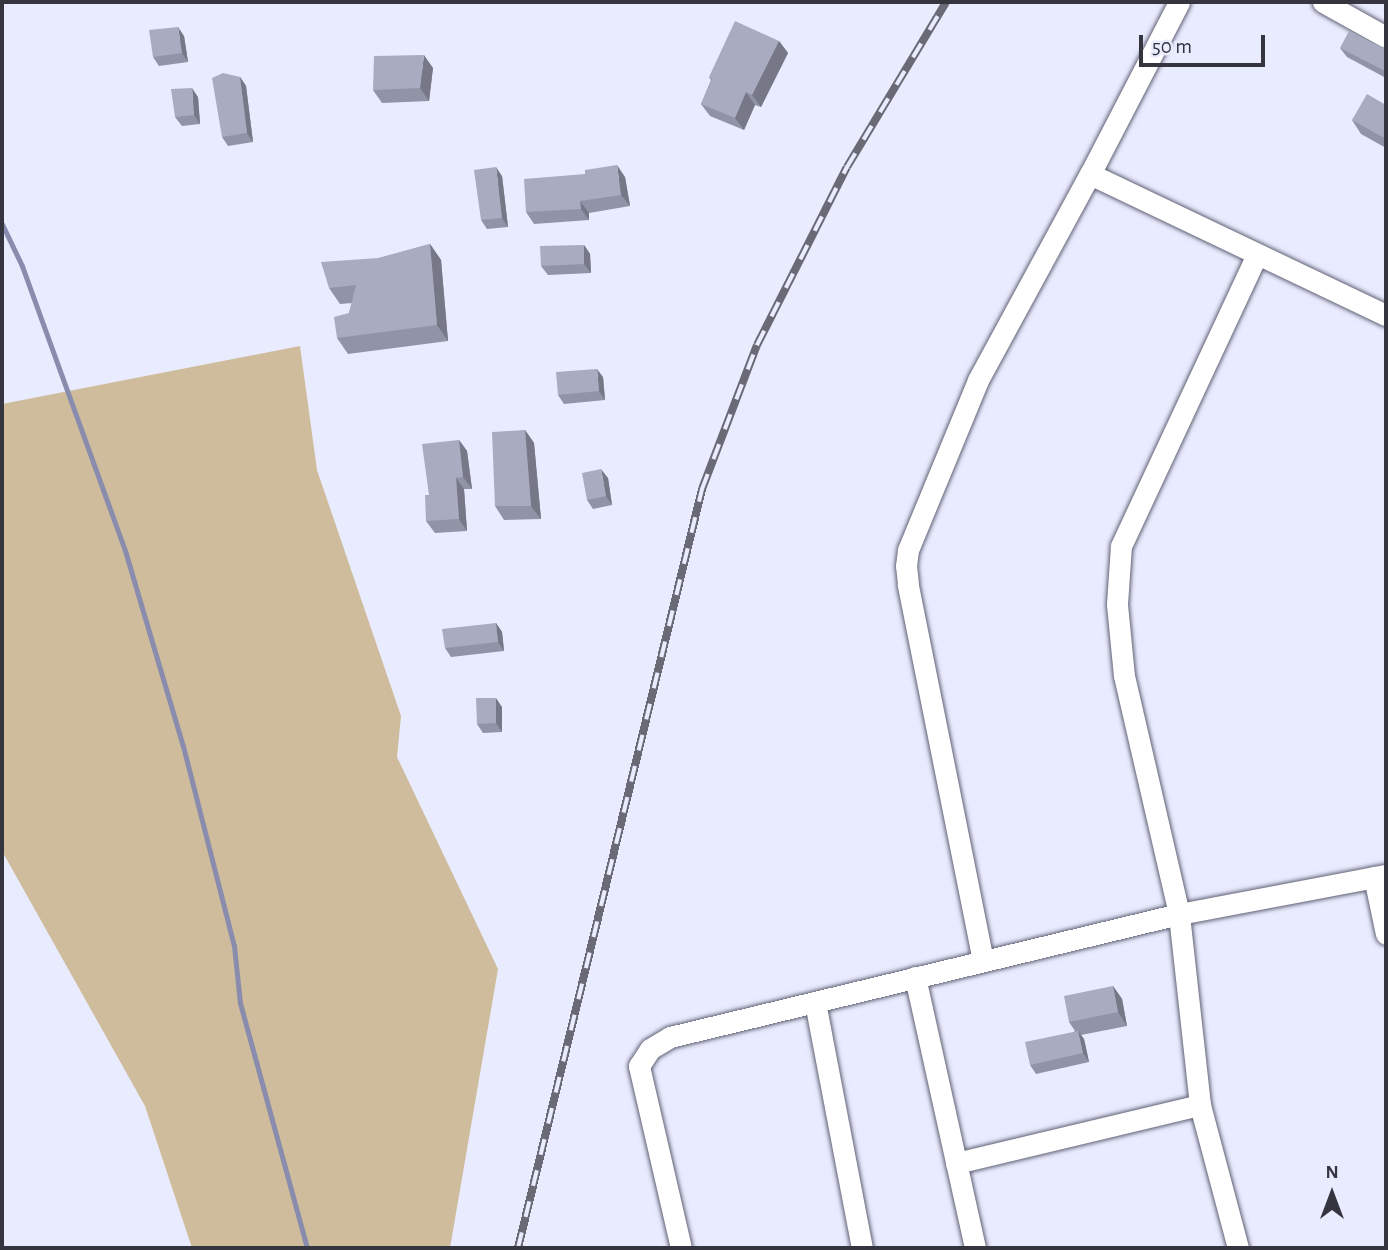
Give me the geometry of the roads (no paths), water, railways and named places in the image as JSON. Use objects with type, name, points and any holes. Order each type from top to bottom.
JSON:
[{"type":"street","points":[[983,961],[906,566],[908,550],[978,380],[1180,2]]},
{"type":"street","points":[[1323,2],[1386,37]]},
{"type":"street","points":[[1090,174],[1386,316]]},
{"type":"street","points":[[1238,1248],[1200,1105],[1179,914],[1124,676],[1117,604],[1121,546],[1257,254]]},
{"type":"street","points":[[681,1248],[639,1066],[650,1049],[670,1037],[1179,914],[1380,876],[1386,934]]},
{"type":"street","points":[[915,978],[975,1248]]},
{"type":"street","points":[[815,1002],[862,1248]]},
{"type":"street","points":[[956,1163],[1200,1105]]},
{"type":"waterway","points":[[2,224],[22,266],[126,554],[183,746],[234,946],[240,1003],[307,1248]]},
{"type":"railway","points":[[518,1248],[702,489],[757,345],[847,167],[946,2]]}]
